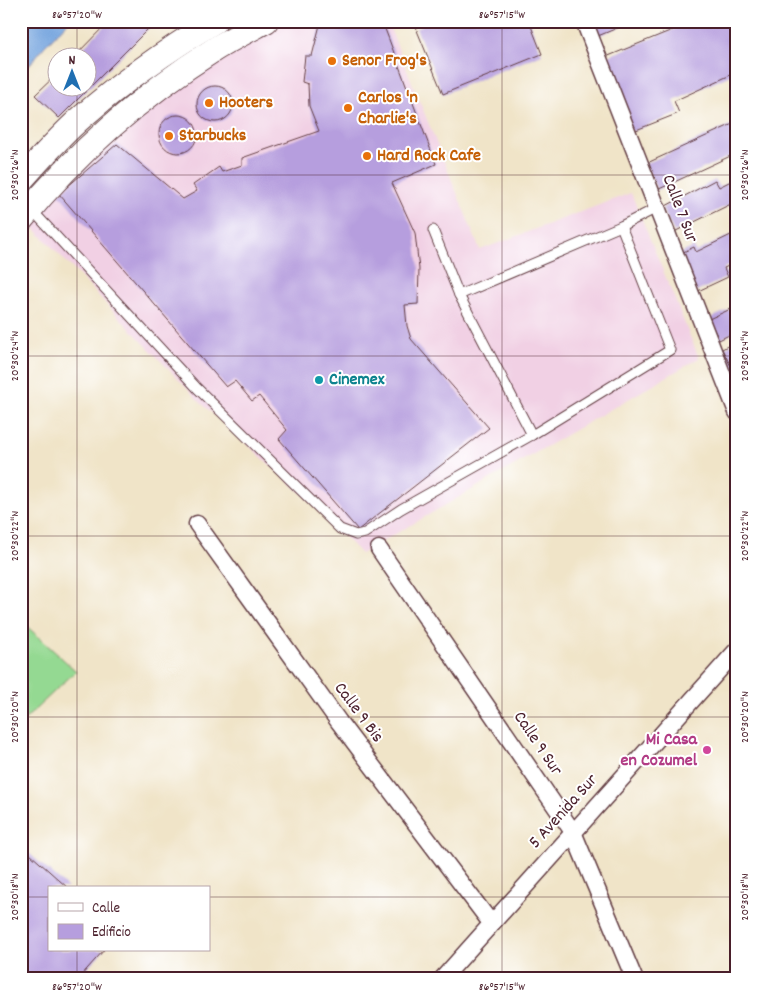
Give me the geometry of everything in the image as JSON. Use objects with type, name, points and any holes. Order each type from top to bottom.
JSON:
[{"type":"main road","points":[[21,180],[82,117],[184,40],[215,21]]},
{"type":"main road","points":[[26,214],[78,156],[144,100],[216,48],[266,21]]},
{"type":"street","name":"Calle 7 Sur","points":[[584,21],[737,412]]},
{"type":"street","name":"Calle 9 Bis","points":[[197,524],[339,722],[492,923]]},
{"type":"street","name":"Calle 9 Sur","points":[[379,549],[573,832],[634,978]]},
{"type":"street","name":"5 Avenida Sur","points":[[443,978],[737,650]]},
{"type":"lane","points":[[459,295],[621,226],[657,208]]},
{"type":"lane","points":[[26,214],[197,388],[334,522],[347,533],[356,535],[364,533],[401,509],[532,435],[670,350],[621,226]]},
{"type":"lane","points":[[433,230],[459,295],[532,435]]},
{"type":"shaded area","points":[[288,21],[387,21],[480,250],[631,193],[699,358],[361,554],[305,496],[201,403],[32,226],[52,197],[119,135],[174,92],[243,47]]},
{"type":"green space","points":[[21,621],[76,671],[21,723]]},
{"type":"water","points":[[21,21],[69,21],[21,75]]},
{"type":"building","points":[[109,21],[150,21],[153,24],[98,79],[98,48],[83,48]]},
{"type":"building","points":[[321,21],[382,21],[436,164],[392,183],[415,233],[419,269],[418,304],[405,305],[407,326],[411,339],[489,428],[358,530],[279,439],[287,430],[259,396],[252,401],[235,381],[226,387],[59,194],[117,144],[183,199],[197,191],[193,185],[219,167],[222,172],[242,165],[242,158],[319,131],[309,106],[308,84],[302,82],[305,56],[312,56]]},
{"type":"building","points":[[431,21],[529,21],[542,54],[443,94],[416,28]]},
{"type":"building","points":[[592,21],[634,21],[598,36]]},
{"type":"building","points":[[686,21],[735,21],[737,24],[737,72],[674,101],[679,113],[631,132],[601,59],[687,24]]},
{"type":"building","points":[[48,83],[48,98],[79,98],[59,118],[35,95]]},
{"type":"building","points":[[215,86],[222,87],[228,91],[232,97],[232,111],[228,117],[222,121],[215,122],[208,121],[202,117],[198,111],[197,104],[198,97],[202,91],[208,87]]},
{"type":"building","points":[[178,115],[185,116],[191,121],[196,127],[196,141],[191,147],[185,152],[178,153],[171,152],[165,147],[160,141],[159,134],[160,127],[165,121],[171,116]]},
{"type":"building","points":[[737,122],[737,153],[657,190],[645,164]]},
{"type":"building","points":[[737,178],[737,201],[674,232],[662,208],[715,180],[719,187]]},
{"type":"building","points":[[737,232],[737,262],[724,268],[728,277],[696,292],[679,254],[694,247],[696,252]]},
{"type":"building","points":[[737,306],[737,331],[719,340],[709,319]]},
{"type":"building","points":[[737,341],[737,373],[735,374],[722,349]]},
{"type":"building","points":[[21,846],[66,886],[48,886],[48,952],[102,952],[79,978],[21,978]]},
{"type":"place","name":"Senor Frog's","points":[[332,61]]},
{"type":"place","name":"Hooters","points":[[209,103]]},
{"type":"place","name":"Carlos 'n Charlie's","points":[[348,108]]},
{"type":"place","name":"Starbucks","points":[[169,136]]},
{"type":"place","name":"Hard Rock Cafe","points":[[367,156]]},
{"type":"place","name":"Cinemex","points":[[319,380]]},
{"type":"place","name":"Mi Casa en Cozumel","points":[[707,750]]}]
